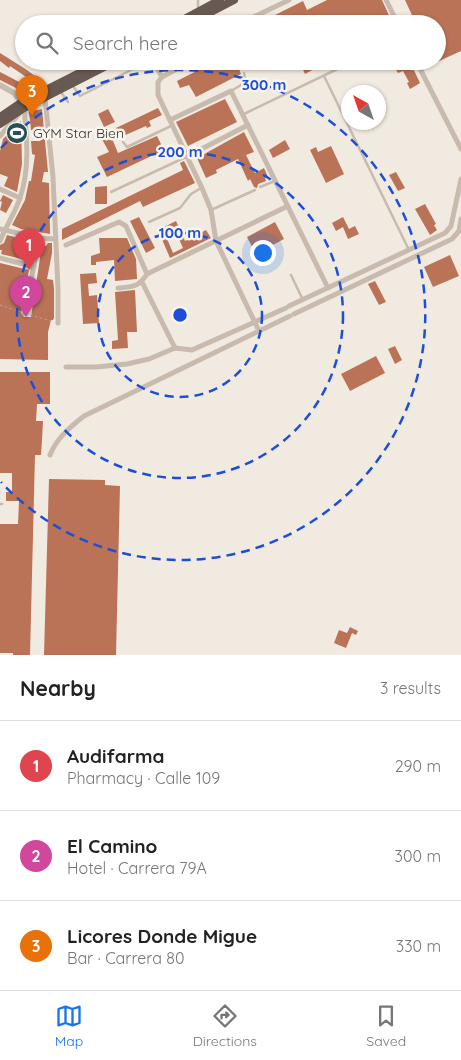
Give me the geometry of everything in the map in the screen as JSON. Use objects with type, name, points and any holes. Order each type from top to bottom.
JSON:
[{"type":"highway","points":[[199,14],[220,2],[234,0]]},
{"type":"highway","points":[[70,81],[88,70]]},
{"type":"highway","points":[[0,117],[95,70]]},
{"type":"highway","points":[[0,124],[23,105],[45,98],[58,87]]},
{"type":"street","points":[[258,15],[289,0]]},
{"type":"street","points":[[386,0],[394,15]]},
{"type":"street","points":[[158,70],[162,77]]},
{"type":"street","points":[[175,70],[162,77],[158,82],[158,95],[188,156],[211,210],[216,241],[259,331]]},
{"type":"street","points":[[421,70],[461,149]]},
{"type":"street","points":[[0,85],[14,93],[23,105],[28,149],[27,166],[20,198],[2,230],[0,241]]},
{"type":"street","points":[[171,122],[231,91],[328,288]]},
{"type":"street","points":[[45,98],[53,177],[58,323]]},
{"type":"street","points":[[0,136],[23,105]]},
{"type":"street","points":[[188,156],[248,125]]},
{"type":"street","points":[[0,131],[0,136]]},
{"type":"street","points":[[66,367],[127,364],[149,359],[175,348],[192,350],[409,250],[449,230],[461,179]]},
{"type":"street","points":[[0,189],[20,198]]},
{"type":"street","points":[[118,288],[133,287],[142,282],[147,274],[288,206]]},
{"type":"street","points":[[50,455],[53,447],[70,427],[84,416],[452,239],[459,231],[461,219]]},
{"type":"street","points":[[66,245],[119,222],[123,223],[147,274]]},
{"type":"street","points":[[2,230],[39,238],[55,239]]},
{"type":"street","points":[[25,313],[39,238]]},
{"type":"street","points":[[0,258],[34,267]]},
{"type":"street","points":[[142,282],[175,348]]},
{"type":"lane","points":[[198,0],[199,14]]},
{"type":"lane","points":[[70,81],[80,96],[131,70]]},
{"type":"lane","points":[[242,115],[336,70]]},
{"type":"lane","points":[[231,91],[246,82],[244,73]]},
{"type":"lane","points":[[324,76],[409,250]]},
{"type":"lane","points":[[58,87],[68,102]]},
{"type":"lane","points":[[123,142],[125,147],[128,147],[171,122]]},
{"type":"lane","points":[[110,192],[188,156]]},
{"type":"lane","points":[[260,187],[275,180]]},
{"type":"lane","points":[[149,222],[180,208],[191,194],[202,188]]},
{"type":"lane","points":[[211,210],[255,190]]},
{"type":"lane","points":[[291,275],[302,300]]},
{"type":"path","points":[[0,305],[58,323]]},
{"type":"building","points":[[327,0],[382,0],[389,15],[275,15],[303,1],[307,10]]},
{"type":"building","points":[[405,0],[461,0],[461,51],[446,58],[446,15],[412,15]]},
{"type":"building","points":[[0,53],[15,62],[15,69],[10,66],[9,68],[0,61]]},
{"type":"building","points":[[16,70],[27,70],[40,80],[35,83]]},
{"type":"building","points":[[198,70],[239,70],[241,74],[196,97],[189,85],[180,88],[177,81]]},
{"type":"building","points":[[303,70],[312,70],[305,74]]},
{"type":"building","points":[[396,70],[414,70],[420,83],[410,89],[407,83],[409,82],[403,71],[398,73]]},
{"type":"building","points":[[0,72],[27,86],[24,92],[0,80]]},
{"type":"building","points":[[225,99],[237,122],[188,146],[176,122]]},
{"type":"building","points":[[158,108],[162,115],[149,121],[151,126],[147,128],[146,126],[121,137],[116,128]]},
{"type":"building","points":[[42,109],[48,172],[44,172],[42,182],[49,183],[50,234],[21,229],[12,225],[25,200],[29,181],[31,181],[35,155],[32,154],[31,141],[40,141],[40,130],[31,130],[29,112]]},
{"type":"building","points":[[108,109],[115,122],[104,127],[98,114]]},
{"type":"building","points":[[21,121],[22,164],[17,192],[4,186],[8,177],[0,174],[0,151],[3,139]]},
{"type":"building","points":[[101,129],[107,135],[110,134],[118,153],[157,136],[164,150],[107,177],[97,157],[109,152],[98,132]]},
{"type":"building","points":[[244,132],[254,152],[246,155],[255,173],[264,168],[268,177],[265,178],[266,181],[258,184],[257,188],[254,187],[250,179],[248,181],[238,159],[216,170],[217,173],[206,178],[197,158]]},
{"type":"building","points":[[285,140],[290,149],[273,158],[269,150]]},
{"type":"building","points":[[331,146],[344,174],[326,183],[310,150],[316,147],[318,152]]},
{"type":"building","points":[[184,161],[195,183],[143,207],[140,201],[62,240],[62,229],[183,170],[180,163]]},
{"type":"building","points":[[396,172],[405,188],[398,191],[389,175]]},
{"type":"building","points":[[107,186],[107,204],[95,204],[95,187]]},
{"type":"building","points":[[3,195],[13,200],[6,213],[0,210],[2,202],[0,201]]},
{"type":"building","points":[[425,204],[436,224],[434,225],[437,230],[430,235],[415,209]]},
{"type":"building","points":[[139,217],[155,248],[146,253],[130,221]]},
{"type":"building","points":[[343,217],[349,229],[355,226],[359,234],[348,239],[343,227],[336,231],[332,223]]},
{"type":"building","points":[[176,221],[185,241],[206,230],[211,238],[170,258],[158,230]],"holes":[[[175,230],[183,248],[173,253],[165,234]]]},
{"type":"building","points":[[275,222],[284,239],[256,254],[247,237]]},
{"type":"building","points":[[7,235],[15,237],[14,248],[23,251],[26,240],[34,242],[30,261],[1,254],[0,245],[4,243]]},
{"type":"building","points":[[99,238],[127,238],[136,259],[137,279],[115,281],[114,260],[96,262],[96,265],[91,265],[91,256],[100,253]]},
{"type":"building","points":[[48,243],[52,243],[47,279],[53,280],[54,318],[51,320],[48,332],[48,360],[0,359],[0,263],[29,270],[21,313],[24,317],[31,317],[42,245],[46,246]]},
{"type":"building","points":[[450,255],[459,276],[433,287],[424,267]]},
{"type":"building","points":[[96,273],[97,283],[88,284],[89,296],[97,295],[99,323],[83,324],[80,274]]},
{"type":"building","points":[[375,281],[386,302],[379,305],[368,284]]},
{"type":"building","points":[[135,290],[137,332],[127,332],[128,348],[112,349],[112,341],[118,340],[115,292]]},
{"type":"building","points":[[395,346],[402,360],[395,364],[388,349]]},
{"type":"building","points":[[376,356],[385,373],[350,391],[341,374]]},
{"type":"building","points":[[0,372],[50,372],[50,404],[37,404],[36,421],[43,421],[41,455],[35,455],[30,655],[0,653],[0,524],[18,524],[19,501],[6,501],[6,492],[12,492],[12,473],[0,473]]},
{"type":"building","points":[[49,479],[105,480],[105,485],[120,486],[116,655],[44,655]]},
{"type":"building","points":[[350,627],[358,631],[356,635],[352,633],[346,648],[334,643],[339,630],[347,633]]},
{"type":"place","name":"Licores Donde Migue","points":[[32,116]]},
{"type":"place","name":"GYM Star Bien","points":[[17,133]]},
{"type":"place","name":"Audifarma","points":[[29,270]]},
{"type":"place","name":"El Camino","points":[[26,317]]}]
